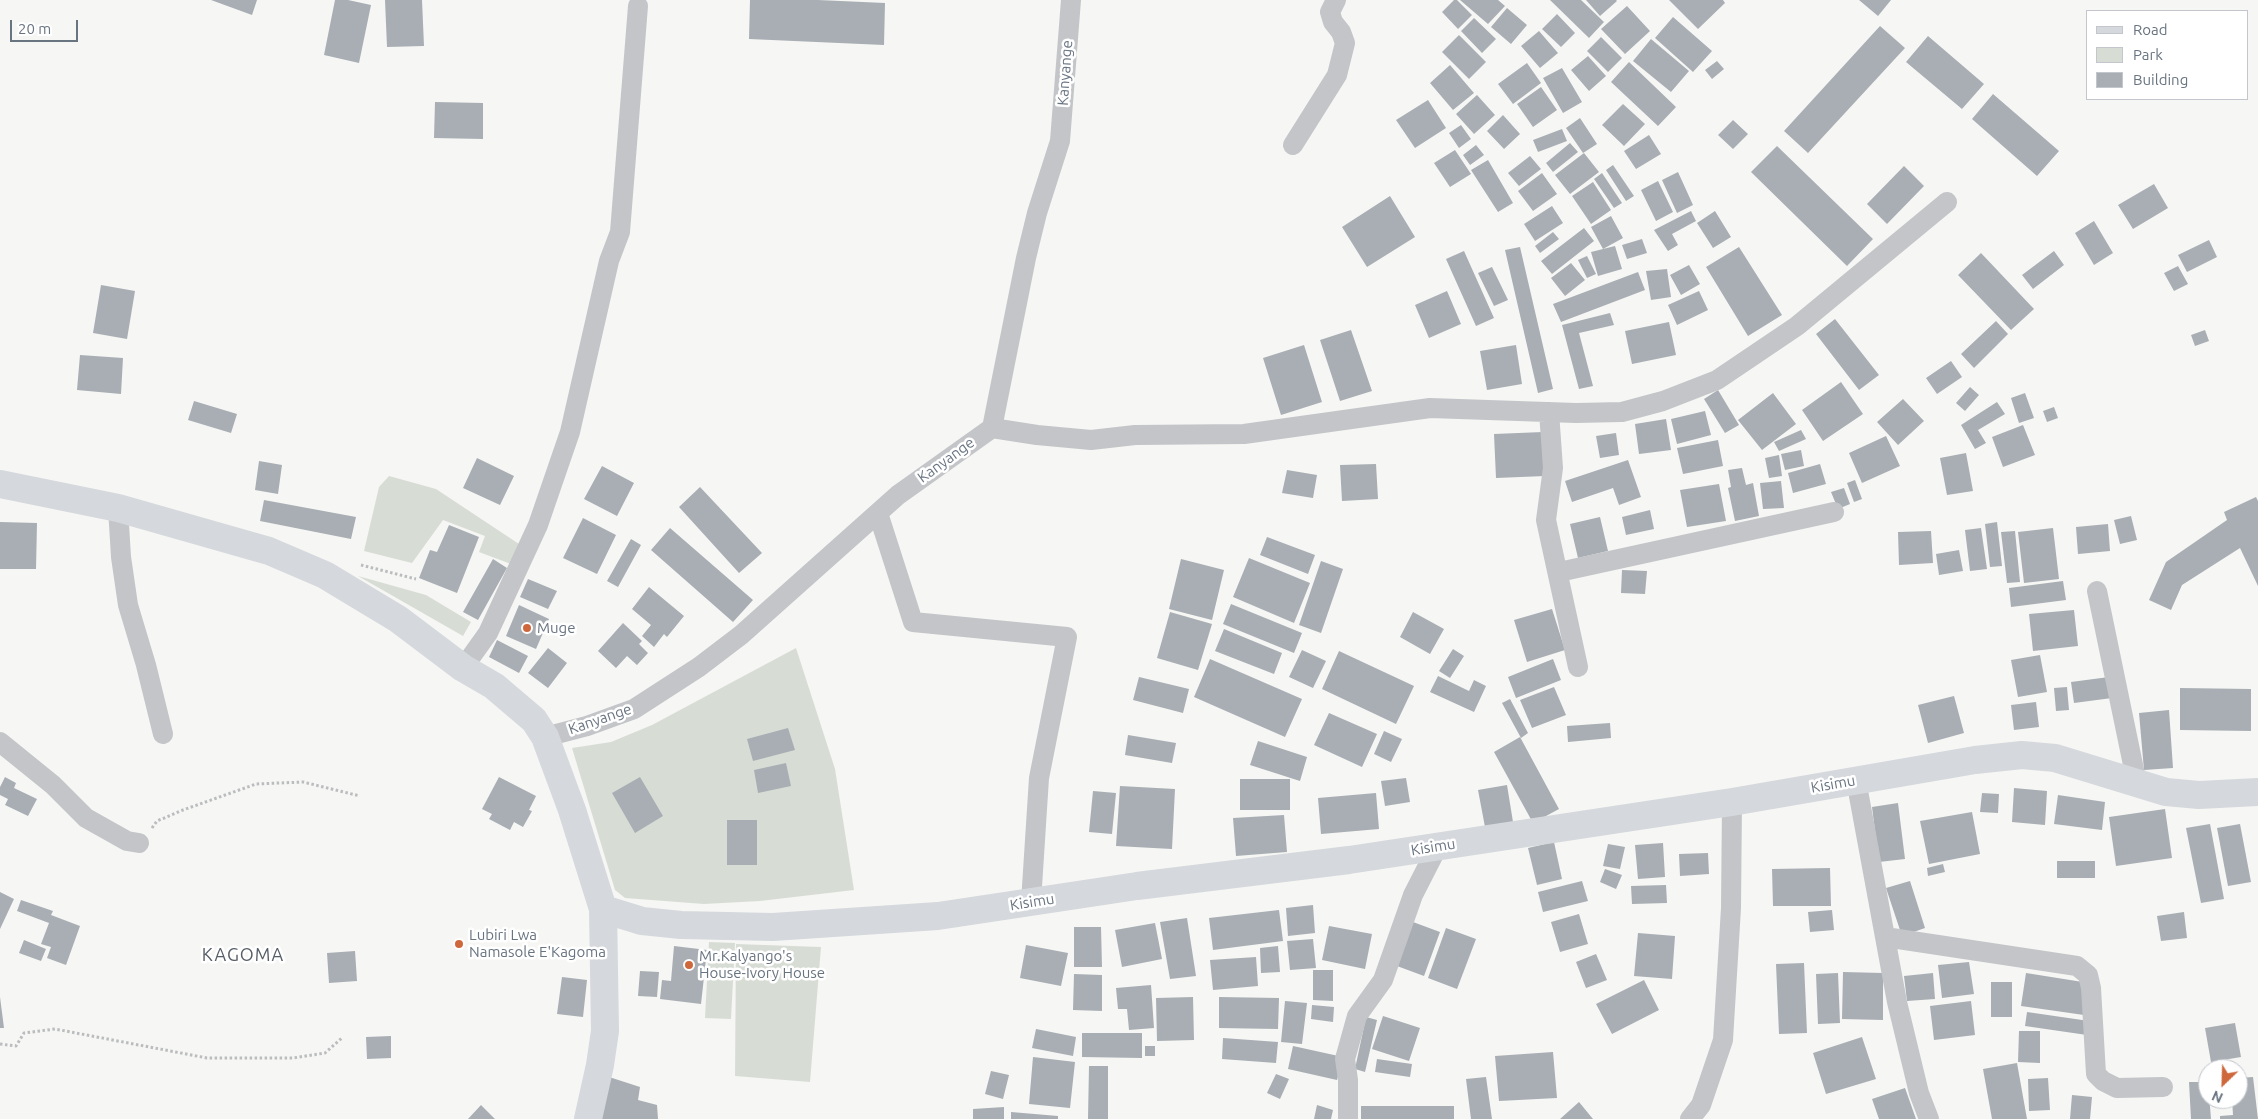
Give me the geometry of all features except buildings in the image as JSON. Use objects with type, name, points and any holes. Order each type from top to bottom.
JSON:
[{"type":"street","name":"Kanyange","points":[[545,737],[587,726],[634,709],[699,667],[741,635],[878,513],[951,456],[992,428],[1026,258],[1037,213],[1060,141],[1071,0]]},
{"type":"street","points":[[1293,145],[1337,75],[1345,43],[1330,12],[1336,0]]},
{"type":"street","points":[[463,668],[488,633],[538,525],[570,432],[609,261],[620,232],[638,6]]},
{"type":"street","points":[[992,428],[1037,435],[1091,440],[1136,435],[1244,434],[1430,408],[1549,412],[1622,412],[1663,401],[1717,380],[1797,326],[1947,202]]},
{"type":"street","points":[[1549,412],[1553,468],[1546,520],[1559,572],[1578,667]]},
{"type":"street","points":[[0,484],[118,508],[269,551],[325,575],[398,619],[463,668],[494,686],[534,720],[545,737],[572,810],[603,909],[605,1031],[600,1065],[588,1119]]},
{"type":"street","points":[[118,508],[121,558],[128,605],[146,665],[163,734]]},
{"type":"street","points":[[1559,572],[1834,512]]},
{"type":"street","points":[[878,513],[913,622],[1067,637],[1039,778],[1031,902]]},
{"type":"street","points":[[2097,591],[2137,784]]},
{"type":"street","points":[[0,742],[54,785],[86,818],[127,841],[140,843]]},
{"type":"street","name":"Kisimu","points":[[603,909],[642,921],[681,925],[773,928],[938,916],[1137,886],[1349,860],[1732,802],[1975,760],[2022,755],[2055,758],[2166,792],[2199,795],[2258,792]]},
{"type":"street","points":[[1856,780],[1884,937],[1919,1093],[1929,1119]]},
{"type":"street","points":[[1690,1119],[1701,1105],[1723,1040],[1731,908],[1732,802]]},
{"type":"street","points":[[1348,1119],[1348,1080],[1345,1059],[1357,1016],[1383,980],[1413,895],[1438,846]]},
{"type":"street","points":[[1884,937],[2077,966],[2088,975],[2091,988],[2096,1074],[2103,1081],[2117,1088],[2163,1087]]},
{"type":"path","points":[[140,843],[156,822],[222,794],[256,784],[302,782],[360,796]]},
{"type":"path","points":[[0,1044],[16,1046],[24,1033],[55,1029],[207,1058],[293,1058],[325,1053],[343,1036]]},
{"type":"green space","points":[[389,476],[436,489],[522,546],[511,564],[479,552],[485,536],[443,520],[412,563],[364,551],[379,487]]},
{"type":"green space","points":[[358,576],[426,595],[471,622],[463,636]]},
{"type":"green space","points":[[796,648],[835,769],[854,890],[760,901],[704,904],[625,898],[615,890],[572,748],[611,742],[652,725]]},
{"type":"green space","points":[[709,942],[735,943],[731,1019],[705,1018]]},
{"type":"green space","points":[[736,944],[821,947],[810,1082],[735,1076]]},
{"type":"place","name":"Muge","points":[[527,628]]},
{"type":"place","name":"Lubiri Lwa Namasole E'Kagoma","points":[[459,944]]},
{"type":"place","name":"Mr.Kalyango's House-Ivory House","points":[[689,965]]},
{"type":"district","name":"KAGOMA","points":[[243,955]]}]
